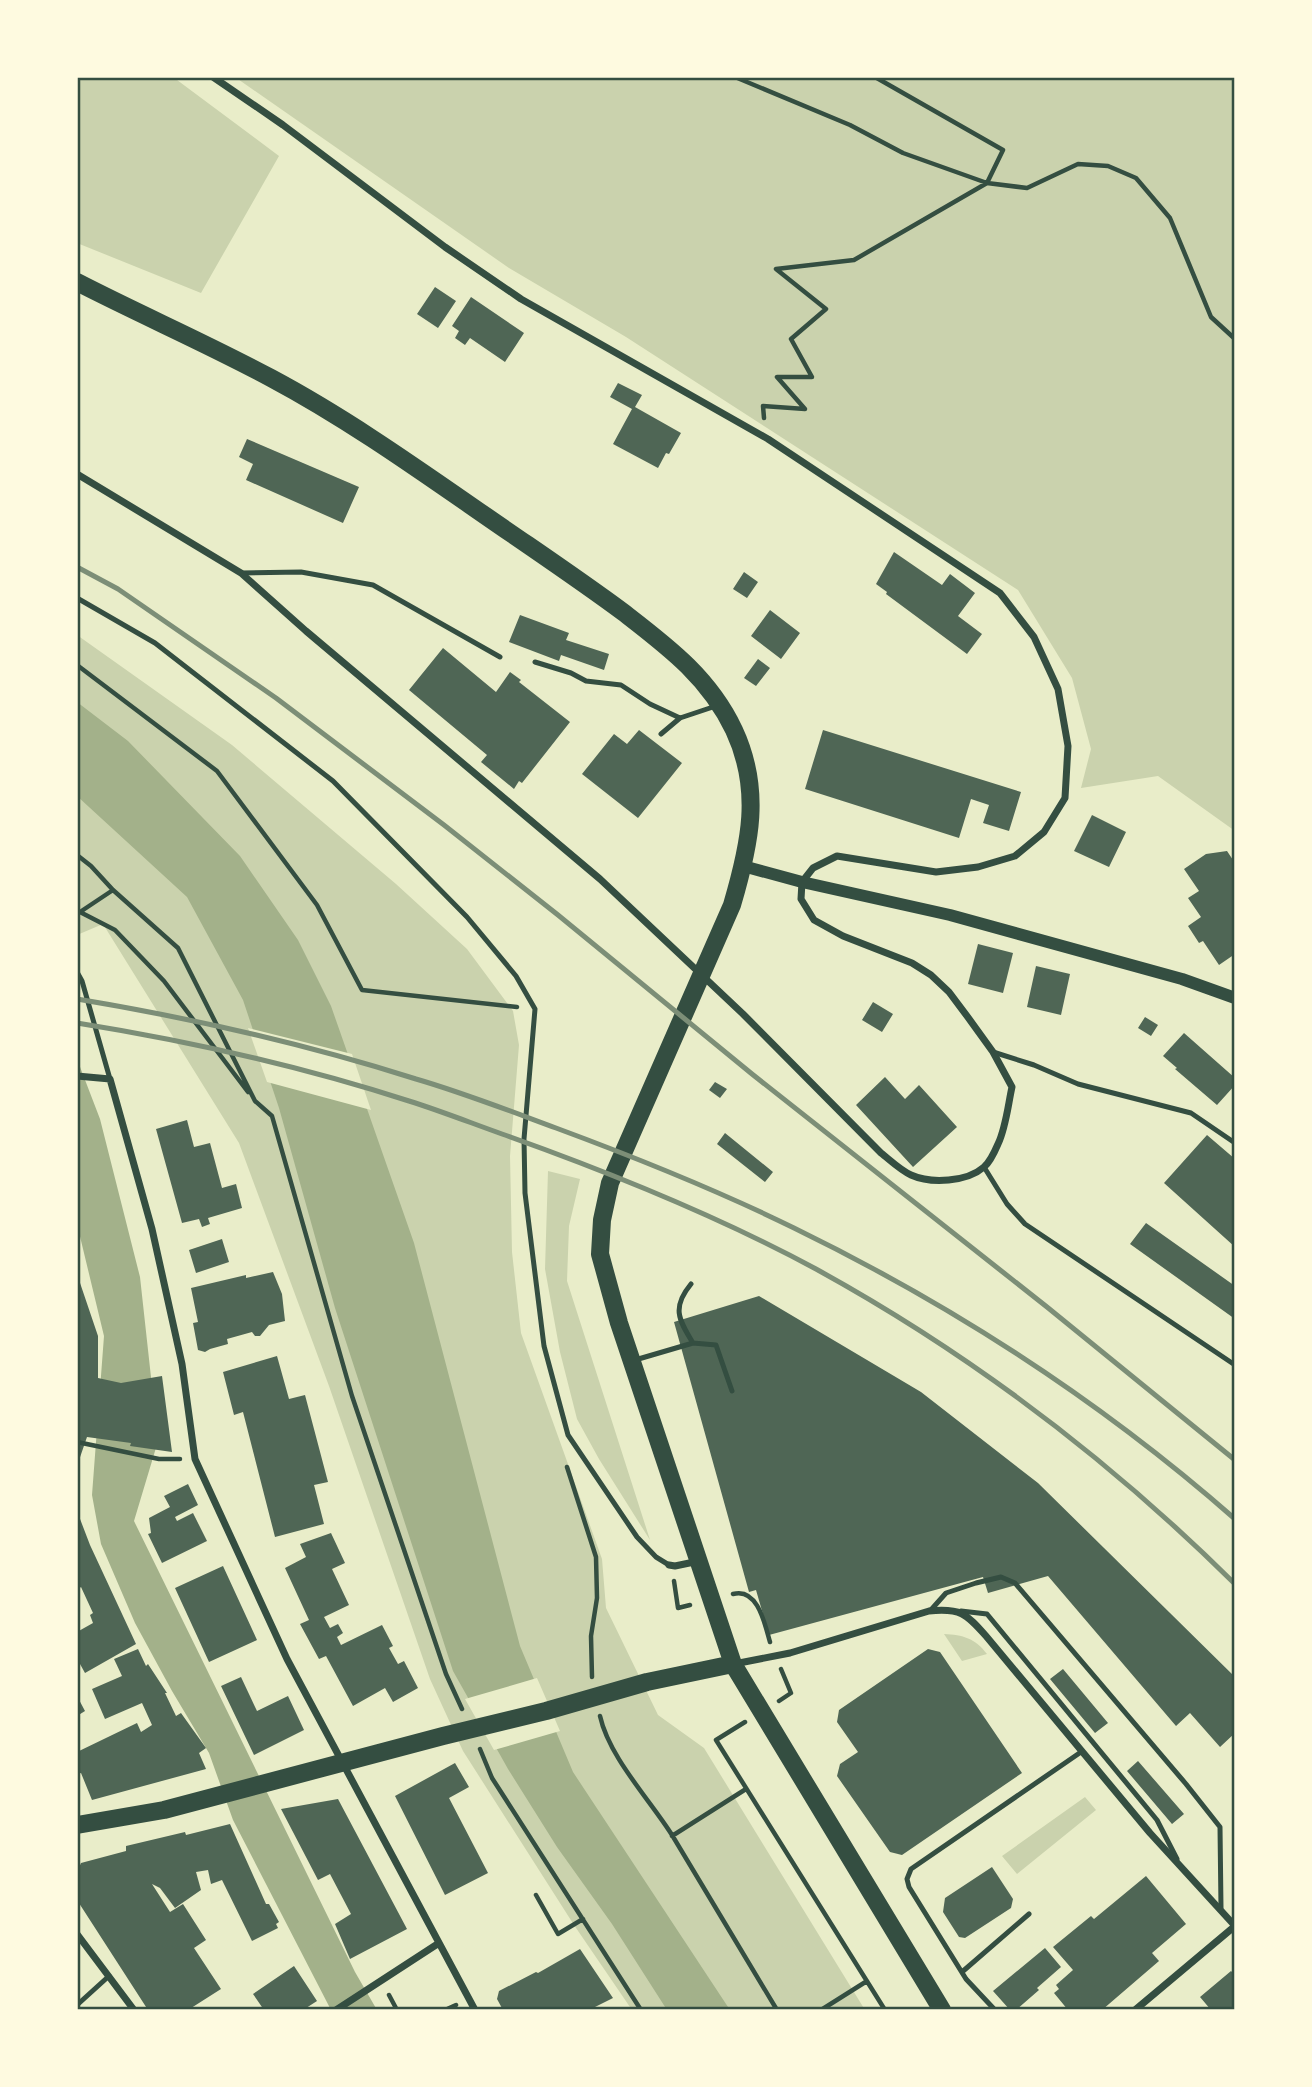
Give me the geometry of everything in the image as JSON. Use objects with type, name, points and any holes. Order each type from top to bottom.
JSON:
[{"type":"main road","points":[[77,282],[272,378],[354,427],[579,579],[675,652],[698,676],[733,729],[744,755],[750,783],[752,817],[743,866],[732,905],[610,1183],[602,1220],[600,1254],[632,1361],[733,1664],[942,2010]]},
{"type":"main road","points":[[77,1825],[164,1810],[443,1735],[545,1711],[649,1681],[733,1664]]},
{"type":"street","points":[[77,474],[241,573],[306,631],[600,878],[743,1014],[881,1153],[911,1175],[927,1180],[946,1181],[984,1167],[999,1144],[1013,1087],[993,1052],[949,992],[931,975],[912,963],[844,936],[814,920],[801,899],[802,882],[813,869],[837,856],[936,872],[978,867],[1015,856],[1044,831],[1065,798],[1068,746],[1058,690],[1034,637],[1000,593],[768,439],[521,299],[445,247],[283,125],[213,77]]},
{"type":"street","points":[[743,866],[950,915],[1182,979],[1235,998]]},
{"type":"street","points":[[77,1076],[110,1079],[152,1228],[182,1364],[195,1459],[287,1659],[475,2010]]},
{"type":"street","points":[[669,1565],[699,1561]]},
{"type":"street","points":[[733,1664],[776,1657],[929,1611],[950,1609],[969,1617],[1150,1833],[1235,1926],[1135,2010]]},
{"type":"street","points":[[77,1934],[134,2010]]},
{"type":"street","points":[[336,2010],[439,1943]]},
{"type":"lane","points":[[241,573],[301,572],[373,585],[500,657]]},
{"type":"lane","points":[[77,598],[155,643],[332,781],[467,917],[516,976],[535,1009],[524,1139],[525,1193],[544,1346],[568,1435],[637,1537],[656,1557],[669,1565]]},
{"type":"lane","points":[[535,662],[571,673],[586,681],[621,685],[650,704],[680,718]]},
{"type":"lane","points":[[661,734],[680,718],[719,705]]},
{"type":"lane","points":[[77,972],[82,981],[110,1079]]},
{"type":"lane","points":[[993,1052],[1034,1065],[1078,1084],[1191,1113],[1235,1143]]},
{"type":"lane","points":[[984,1167],[1007,1204],[1025,1224],[1235,1365]]},
{"type":"lane","points":[[691,1284],[682,1295],[678,1310],[692,1343]]},
{"type":"lane","points":[[632,1361],[692,1343],[716,1345],[732,1391]]},
{"type":"lane","points":[[929,1611],[946,1594],[976,1583],[1001,1577],[1015,1583],[1220,1827],[1221,1908]]},
{"type":"lane","points":[[957,1611],[987,1614],[1157,1820],[1178,1862]]},
{"type":"lane","points":[[995,2010],[962,1972],[907,1879],[911,1869],[1081,1752]]},
{"type":"lane","points":[[962,1972],[1029,1914]]},
{"type":"lane","points":[[77,2005],[109,1976]]},
{"type":"path","points":[[735,77],[850,125],[903,153],[987,183],[1027,188],[1078,164],[1108,166],[1136,178],[1170,218],[1211,317],[1235,339]]},
{"type":"path","points":[[768,439],[763,406],[805,410],[777,377],[811,377],[790,340],[826,309],[776,269],[854,260],[987,183],[1003,150],[875,77]]},
{"type":"path","points":[[77,665],[216,771],[317,905],[362,990],[535,1009]]},
{"type":"path","points":[[77,855],[178,948],[255,1101]]},
{"type":"path","points":[[79,913],[113,890]]},
{"type":"path","points":[[79,913],[115,929],[164,981],[255,1101],[272,1116],[352,1396],[446,1674],[467,1720]]},
{"type":"path","points":[[568,1435],[567,1465],[596,1557],[597,1598],[591,1636],[592,1683]]},
{"type":"path","points":[[77,1442],[159,1459]]},
{"type":"path","points":[[776,1657],[791,1693],[716,1740],[885,2010]]},
{"type":"path","points":[[597,1706],[603,1728],[619,1757],[672,1836],[777,2010]]},
{"type":"path","points":[[477,1743],[492,1778],[642,2010]]},
{"type":"path","points":[[672,1836],[747,1788]]},
{"type":"path","points":[[536,1895],[558,1934],[583,1919]]},
{"type":"path","points":[[821,2010],[867,1981]]},
{"type":"shaded area","points":[[77,77],[173,77],[279,156],[201,293],[77,243]]},
{"type":"shaded area","points":[[235,77],[1235,77],[1235,831],[1158,776],[1081,788],[1091,749],[1072,678],[1018,590],[626,337],[509,268]]},
{"type":"shaded area","points":[[77,635],[232,745],[396,884],[467,949],[513,1011],[519,1045],[510,1156],[512,1252],[521,1333],[602,1559],[606,1608],[658,1715],[704,1748],[865,2010],[632,2010],[574,1925],[463,1751],[430,1679],[329,1386],[239,1143],[103,924],[77,935]]},
{"type":"shaded area","points":[[77,702],[128,741],[240,856],[298,940],[331,1006],[414,1243],[520,1646],[573,1772],[730,2010],[667,2010],[612,1924],[557,1847],[508,1769],[453,1671],[335,1308],[279,1108],[243,1000],[187,897],[77,796]]},
{"type":"shaded area","points":[[77,1059],[100,1119],[140,1277],[158,1441],[134,1521],[355,1972],[377,2010],[331,2010],[233,1820],[209,1753],[135,1623],[101,1544],[92,1495],[104,1336],[77,1224]]},
{"type":"shaded area","points":[[548,1171],[580,1179],[569,1226],[567,1281],[650,1540],[577,1419],[560,1352],[545,1269]]},
{"type":"shaded area","points":[[944,1634],[968,1638],[987,1654],[962,1661]]},
{"type":"shaded area","points":[[1085,1797],[1096,1810],[1017,1874],[1002,1856]]},
{"type":"pier","points":[[248,1028],[352,1054],[371,1110],[267,1082]]},
{"type":"pier","points":[[537,1678],[560,1731],[494,1750],[465,1699]]},
{"type":"building","points":[[435,287],[456,301],[438,328],[417,314]]},
{"type":"building","points":[[471,297],[524,333],[505,362],[470,338],[465,345],[455,338],[459,331],[452,326]]},
{"type":"building","points":[[618,383],[642,395],[635,407],[681,433],[658,468],[613,444],[632,409],[610,397]]},
{"type":"building","points":[[247,439],[359,487],[343,523],[246,480],[253,464],[239,457]]},
{"type":"building","points":[[894,552],[942,585],[950,574],[975,593],[958,616],[982,634],[967,654],[876,584]]},
{"type":"building","points":[[744,572],[758,582],[747,598],[733,589]]},
{"type":"building","points":[[770,610],[800,633],[781,659],[751,636]]},
{"type":"building","points":[[520,615],[569,633],[566,640],[609,654],[604,670],[561,655],[559,661],[509,642]]},
{"type":"building","points":[[443,648],[496,692],[510,672],[570,722],[522,783],[519,781],[514,789],[481,762],[487,755],[409,690]]},
{"type":"building","points":[[758,659],[770,668],[756,686],[744,678]]},
{"type":"building","points":[[639,730],[682,763],[638,818],[582,774],[614,734],[627,744]]},
{"type":"building","points":[[823,730],[1021,792],[1009,831],[983,823],[989,805],[971,799],[959,838],[805,789]]},
{"type":"building","points":[[1092,815],[1126,832],[1109,867],[1074,851]]},
{"type":"building","points":[[1227,851],[1235,863],[1235,954],[1219,965],[1203,941],[1199,943],[1188,926],[1201,917],[1188,898],[1199,891],[1184,869],[1206,854]]},
{"type":"building","points":[[978,944],[1013,953],[1003,993],[968,984]]},
{"type":"building","points":[[1036,966],[1070,974],[1061,1015],[1027,1007]]},
{"type":"building","points":[[873,1002],[893,1014],[882,1032],[862,1020]]},
{"type":"building","points":[[1145,1017],[1158,1025],[1151,1036],[1138,1028]]},
{"type":"building","points":[[1184,1033],[1235,1078],[1235,1085],[1217,1105],[1163,1056]]},
{"type":"building","points":[[885,1077],[905,1099],[919,1085],[957,1127],[913,1167],[856,1105]]},
{"type":"building","points":[[715,1082],[727,1089],[720,1098],[709,1090]]},
{"type":"building","points":[[187,1120],[194,1147],[210,1143],[222,1188],[236,1184],[242,1208],[208,1218],[210,1224],[202,1227],[199,1219],[182,1223],[156,1129]]},
{"type":"building","points":[[725,1133],[773,1172],[765,1182],[717,1144]]},
{"type":"building","points":[[1207,1135],[1235,1159],[1235,1247],[1164,1183]]},
{"type":"building","points":[[1146,1223],[1235,1286],[1235,1319],[1130,1244]]},
{"type":"building","points":[[222,1239],[229,1262],[196,1273],[189,1250]]},
{"type":"building","points":[[273,1272],[282,1294],[285,1321],[269,1325],[260,1336],[255,1336],[252,1332],[227,1339],[228,1344],[205,1352],[198,1350],[193,1323],[198,1322],[191,1288],[246,1275],[246,1278]]},
{"type":"building","points":[[77,1274],[98,1336],[98,1378],[121,1383],[162,1376],[172,1452],[87,1437],[77,1466]]},
{"type":"building","points":[[759,1296],[921,1392],[1038,1483],[1235,1677],[1235,1733],[1220,1747],[1190,1713],[1176,1726],[1048,1576],[988,1593],[983,1577],[769,1635],[756,1590],[749,1592],[674,1322]]},
{"type":"building","points":[[277,1356],[289,1399],[305,1395],[328,1482],[314,1485],[324,1524],[275,1537],[243,1412],[234,1415],[223,1372]]},
{"type":"building","points":[[188,1484],[198,1505],[175,1517],[177,1521],[193,1513],[207,1541],[162,1563],[148,1534],[151,1533],[149,1518],[170,1507],[164,1496]]},
{"type":"building","points":[[77,1511],[136,1644],[85,1673],[80,1664],[77,1666],[77,1632],[93,1623],[90,1615],[93,1613],[81,1587],[77,1590]]},
{"type":"building","points":[[331,1533],[345,1563],[332,1569],[349,1605],[324,1617],[330,1628],[338,1624],[343,1633],[337,1637],[341,1645],[382,1625],[393,1646],[389,1648],[398,1664],[404,1661],[418,1688],[393,1702],[385,1688],[353,1706],[326,1656],[319,1659],[300,1624],[309,1620],[285,1568],[306,1557],[300,1544]]},
{"type":"building","points":[[223,1566],[257,1640],[209,1662],[175,1588]]},
{"type":"building","points":[[138,1649],[146,1666],[148,1664],[167,1693],[176,1716],[181,1713],[206,1748],[199,1753],[206,1769],[92,1800],[81,1773],[77,1774],[77,1752],[137,1723],[141,1732],[152,1725],[142,1703],[105,1719],[92,1689],[122,1676],[114,1659]]},
{"type":"building","points":[[928,1649],[940,1652],[1022,1773],[902,1855],[890,1852],[837,1776],[840,1764],[858,1752],[837,1722],[839,1710]]},
{"type":"building","points":[[1063,1669],[1108,1723],[1095,1733],[1050,1679]]},
{"type":"building","points":[[241,1677],[257,1711],[288,1696],[304,1730],[254,1755],[221,1686]]},
{"type":"building","points":[[77,1696],[85,1711],[77,1716]]},
{"type":"building","points":[[1138,1761],[1184,1814],[1172,1824],[1127,1771]]},
{"type":"building","points":[[455,1763],[469,1787],[449,1798],[488,1873],[445,1895],[395,1796]]},
{"type":"building","points":[[338,1799],[407,1929],[350,1959],[335,1924],[351,1914],[330,1874],[318,1880],[281,1809]]},
{"type":"building","points":[[230,1824],[266,1904],[269,1904],[279,1922],[276,1924],[278,1928],[252,1941],[222,1880],[211,1884],[208,1870],[196,1872],[201,1890],[175,1908],[160,1888],[152,1884],[170,1912],[183,1904],[206,1940],[194,1948],[221,1989],[188,2010],[148,2010],[77,1900],[77,1872],[81,1863],[126,1851],[126,1846]]},
{"type":"building","points":[[992,1867],[1013,1899],[1011,1908],[965,1938],[959,1937],[943,1912],[945,1898]]},
{"type":"building","points":[[1146,1876],[1186,1924],[1152,1953],[1159,1961],[1102,2010],[1068,2010],[1054,1993],[1059,1989],[1056,1985],[1073,1970],[1053,1947],[1091,1916],[1094,1919]]},
{"type":"building","points":[[1045,1948],[1061,1967],[1016,2010],[1010,2010],[993,1991]]},
{"type":"building","points":[[580,1949],[613,1998],[589,2010],[503,2010],[497,1999],[499,1991]]},
{"type":"building","points":[[294,1966],[317,2001],[303,2010],[264,2010],[253,1994]]},
{"type":"building","points":[[1231,1971],[1235,1975],[1235,2010],[1211,2010],[1200,1997]]},
{"type":"railway","points":[[77,567],[118,589],[276,698],[444,825],[1235,1460]]},
{"type":"railway","points":[[77,999],[248,1033],[333,1054],[434,1084],[617,1151],[736,1201],[853,1258],[968,1323],[1133,1435],[1235,1519]]},
{"type":"railway","points":[[77,1023],[244,1056],[409,1101],[582,1164],[740,1230],[873,1302],[983,1373],[1088,1452],[1235,1584]]}]
